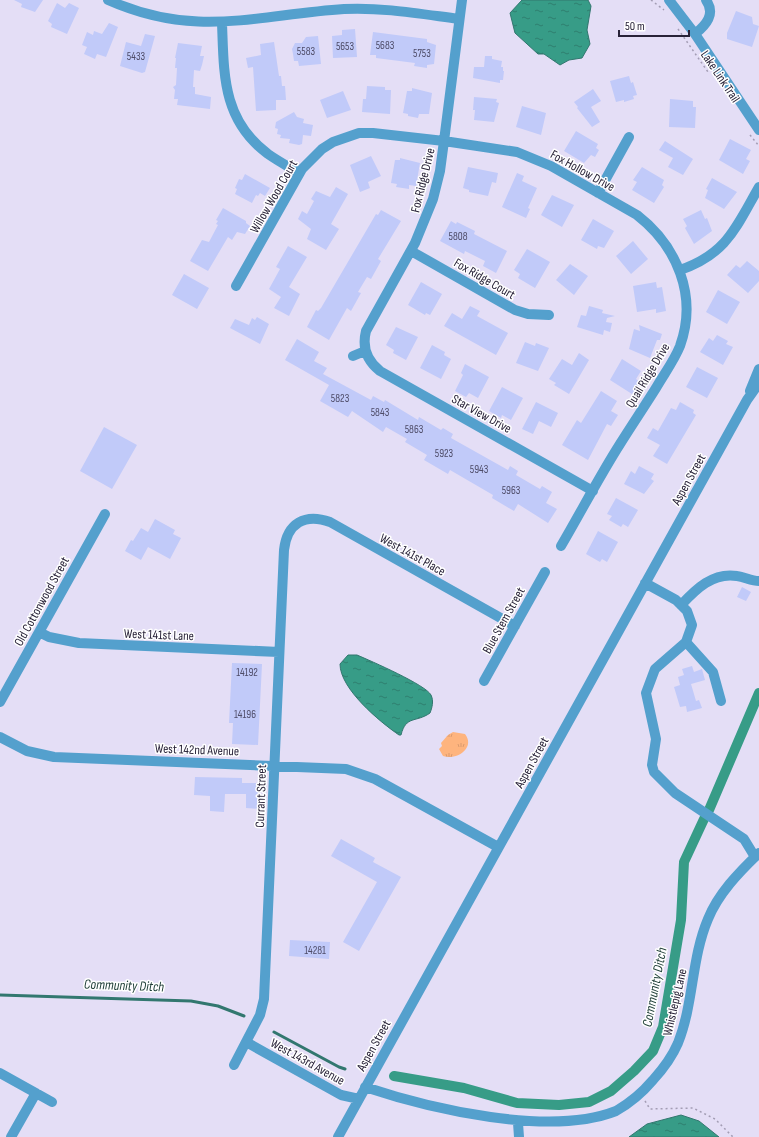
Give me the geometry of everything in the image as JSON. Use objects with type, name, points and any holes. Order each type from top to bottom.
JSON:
[{"type":"street","points":[[108,0],[142,13],[190,22],[222,23],[344,9],[366,9],[459,19]]},
{"type":"street","name":"Fox Ridge Drive","points":[[365,351],[364,339],[366,331],[411,251],[425,221],[433,199],[440,171],[462,0]]},
{"type":"street","points":[[669,0],[695,34],[759,130]]},
{"type":"street","points":[[695,34],[704,26],[711,15],[711,9],[706,0]]},
{"type":"street","points":[[222,23],[224,79],[230,101],[238,121],[256,144],[268,154],[300,173]]},
{"type":"street","name":"Willow Wood Court","points":[[236,286],[300,173],[311,158],[322,149],[346,136],[373,133],[444,141]]},
{"type":"street","points":[[598,193],[629,137]]},
{"type":"street","name":"Fox Hollow Drive","points":[[444,141],[517,152],[551,166],[637,215],[649,224],[668,246],[680,270]]},
{"type":"street","points":[[680,270],[702,261],[723,246],[759,187]]},
{"type":"street","name":"Fox Ridge Court","points":[[411,251],[515,310],[528,314],[549,315]]},
{"type":"street","name":"Quail Ridge Drive","points":[[562,546],[593,490],[672,362],[680,346],[686,316],[684,285],[680,270]]},
{"type":"street","points":[[353,356],[365,351]]},
{"type":"street","name":"Star View Drive","points":[[365,351],[369,360],[380,370],[593,490]]},
{"type":"street","name":"Aspen Street","points":[[747,400],[759,369]]},
{"type":"street","name":"Aspen Street","points":[[338,1137],[747,400],[759,383]]},
{"type":"street","name":"Old Cottonwood Street","points":[[0,702],[105,514]]},
{"type":"street","name":"West 141st Place","points":[[296,524],[312,518],[330,522],[515,626]]},
{"type":"street","name":"Currant Street","points":[[234,1065],[260,1015],[264,998],[284,542],[286,536],[296,524]]},
{"type":"street","name":"Blue Stem Street","points":[[484,681],[545,572]]},
{"type":"street","points":[[681,605],[705,583],[721,576],[737,576],[759,581]]},
{"type":"street","points":[[646,583],[676,600],[687,611],[692,625],[686,642],[655,669],[646,694],[656,739],[652,765],[654,772],[675,793],[744,839],[757,855]]},
{"type":"street","name":"West 141st Lane","points":[[39,632],[65,641],[85,644],[279,652]]},
{"type":"street","points":[[686,642],[713,672],[721,701]]},
{"type":"street","name":"West 142nd Avenue","points":[[0,737],[27,751],[54,757],[346,769],[366,775],[498,847]]},
{"type":"street","name":"Whistlepig Lane","points":[[365,1088],[418,1105],[466,1117],[518,1124],[562,1125],[598,1118],[615,1112],[640,1094],[664,1068],[678,1043],[687,1012],[702,936],[711,911],[736,876],[757,855]]},
{"type":"street","name":"West 143rd Avenue","points":[[246,1042],[341,1095],[358,1099]]},
{"type":"street","points":[[0,1073],[52,1102]]},
{"type":"street","points":[[11,1137],[36,1093]]},
{"type":"street","points":[[518,1124],[519,1137]]},
{"type":"path","points":[[651,0],[664,11]]},
{"type":"path","name":"Lake Link Trail","points":[[674,23],[710,75]]},
{"type":"path","points":[[748,132],[759,146]]},
{"type":"path","points":[[640,1094],[650,1109],[693,1108],[715,1119],[733,1137]]},
{"type":"green space","points":[[453,732],[465,734],[468,739],[468,744],[459,755],[453,757],[443,756],[439,749],[442,746],[441,743]]},
{"type":"water","points":[[522,0],[588,0],[591,6],[587,30],[590,44],[582,58],[569,60],[560,65],[544,54],[538,54],[515,33],[510,13]]},
{"type":"water","points":[[348,655],[357,655],[374,662],[419,685],[431,695],[432,707],[430,713],[409,722],[403,729],[401,735],[399,735],[362,704],[347,684],[342,674],[340,664]]},
{"type":"water","points":[[681,1115],[699,1121],[719,1137],[629,1137],[647,1124]]},
{"type":"building","points":[[14,0],[43,0],[35,12],[21,7],[22,4]]},
{"type":"building","points":[[57,3],[65,8],[69,3],[79,8],[67,34],[51,27],[52,24],[48,21]]},
{"type":"building","points":[[736,11],[752,17],[753,24],[759,26],[752,47],[727,39],[727,33]]},
{"type":"building","points":[[109,23],[118,27],[106,57],[97,54],[95,59],[84,54],[87,47],[82,45],[87,32],[93,35],[94,31],[102,34]]},
{"type":"building","points":[[355,29],[357,57],[333,58],[332,36],[342,35],[342,30]]},
{"type":"building","points":[[373,32],[427,39],[427,42],[436,45],[434,64],[427,65],[427,68],[414,66],[415,63],[376,58],[376,55],[370,55]]},
{"type":"building","points":[[145,34],[155,36],[145,72],[142,73],[120,66],[126,42],[141,46]]},
{"type":"building","points":[[318,36],[321,64],[299,66],[298,61],[294,61],[292,49],[295,43],[302,43],[306,37]]},
{"type":"building","points":[[274,42],[279,76],[281,76],[282,86],[285,86],[286,100],[276,100],[276,110],[256,111],[253,67],[248,68],[246,58],[261,55],[260,44]]},
{"type":"building","points":[[178,43],[202,46],[200,56],[204,56],[200,71],[194,70],[193,87],[195,87],[195,94],[211,97],[210,109],[177,105],[178,99],[174,99],[175,90],[173,87],[176,85],[177,68],[175,68],[175,58]]},
{"type":"building","points":[[485,56],[492,56],[492,59],[502,61],[501,67],[503,67],[504,71],[503,80],[500,80],[500,83],[473,78],[474,67],[484,67]]},
{"type":"building","points":[[629,76],[631,83],[633,82],[637,95],[633,96],[634,99],[624,102],[624,100],[616,102],[610,81]]},
{"type":"building","points":[[367,86],[385,87],[385,90],[391,90],[390,114],[362,112],[363,99],[366,99]]},
{"type":"building","points":[[412,88],[432,93],[429,114],[419,114],[418,118],[408,116],[408,114],[403,113],[407,91],[412,91]]},
{"type":"building","points":[[593,89],[601,101],[591,107],[600,122],[592,127],[574,102]]},
{"type":"building","points":[[343,91],[351,110],[327,118],[320,100]]},
{"type":"building","points":[[474,97],[497,99],[496,102],[499,103],[494,122],[474,120]]},
{"type":"building","points":[[670,99],[693,101],[693,107],[696,107],[695,128],[669,127]]},
{"type":"building","points":[[522,106],[546,113],[541,135],[516,127]]},
{"type":"building","points":[[294,112],[297,117],[304,119],[303,123],[313,125],[311,136],[303,135],[302,144],[299,145],[289,143],[290,139],[280,138],[281,135],[277,134],[278,129],[275,128],[276,122]]},
{"type":"building","points":[[576,131],[598,144],[596,148],[599,150],[595,157],[591,155],[584,163],[564,151]]},
{"type":"building","points":[[730,139],[751,150],[746,159],[750,161],[743,174],[719,160]]},
{"type":"building","points":[[665,141],[693,159],[683,175],[668,167],[673,158],[659,150]]},
{"type":"building","points":[[371,156],[381,176],[368,182],[370,188],[360,192],[350,165]]},
{"type":"building","points":[[400,158],[420,163],[416,186],[409,185],[409,189],[396,187],[397,184],[391,183],[395,160],[400,160]]},
{"type":"building","points":[[468,167],[498,173],[496,183],[492,182],[488,196],[469,192],[469,190],[463,188]]},
{"type":"building","points":[[642,167],[664,180],[662,185],[664,187],[654,203],[632,190],[637,182],[633,180]]},
{"type":"building","points":[[517,173],[524,176],[522,181],[537,188],[528,208],[530,209],[526,218],[502,207]]},
{"type":"building","points":[[245,174],[270,188],[265,196],[260,193],[258,196],[256,195],[252,203],[235,194],[237,189],[235,188],[239,179],[242,180]]},
{"type":"building","points":[[712,178],[737,192],[724,209],[705,198],[708,190],[706,189]]},
{"type":"building","points":[[336,187],[348,194],[331,224],[339,229],[326,250],[307,239],[311,229],[298,219],[302,211],[307,214],[314,201],[311,199],[316,191],[330,197]]},
{"type":"building","points":[[552,195],[574,205],[562,227],[541,215]]},
{"type":"building","points":[[223,208],[246,221],[246,223],[250,226],[245,234],[237,232],[232,240],[228,237],[208,271],[190,261],[202,240],[209,242],[218,225],[216,224],[218,221],[216,220]]},
{"type":"building","points":[[381,210],[401,221],[378,259],[381,261],[371,279],[367,277],[358,292],[361,293],[351,311],[347,308],[329,340],[307,327],[316,310],[318,311],[321,308],[376,214],[378,215]]},
{"type":"building","points":[[701,210],[705,219],[707,218],[712,231],[694,244],[685,228],[687,226],[683,219]]},
{"type":"building","points":[[593,219],[614,231],[604,248],[598,246],[597,249],[581,240]]},
{"type":"building","points":[[451,221],[456,224],[457,222],[475,231],[474,234],[507,251],[496,273],[483,266],[485,261],[465,251],[464,254],[440,241]]},
{"type":"building","points":[[633,241],[648,259],[631,274],[616,256]]},
{"type":"building","points":[[288,246],[307,257],[289,287],[300,294],[289,316],[274,308],[281,297],[269,289],[280,269],[276,267]]},
{"type":"building","points":[[527,249],[550,262],[535,288],[518,278],[520,274],[514,270]]},
{"type":"building","points":[[747,261],[759,271],[759,281],[748,293],[727,275],[736,265],[740,268]]},
{"type":"building","points":[[570,264],[588,276],[574,295],[556,280]]},
{"type":"building","points":[[184,274],[209,288],[197,309],[172,295]]},
{"type":"building","points":[[421,282],[442,294],[430,315],[426,313],[425,315],[408,305]]},
{"type":"building","points":[[656,282],[657,288],[662,287],[666,311],[656,313],[656,309],[637,312],[633,286]]},
{"type":"building","points":[[718,290],[740,302],[727,324],[706,312]]},
{"type":"building","points":[[470,306],[480,311],[477,316],[508,333],[496,355],[444,326],[452,313],[462,319]]},
{"type":"building","points":[[589,306],[603,310],[602,313],[615,316],[607,318],[606,322],[612,323],[610,332],[604,330],[603,335],[577,327],[581,315],[586,316]]},
{"type":"building","points":[[257,317],[269,324],[260,344],[230,328],[235,319],[249,325],[252,318],[255,320]]},
{"type":"building","points":[[639,325],[662,334],[660,340],[657,340],[650,358],[629,349],[634,329],[640,331]]},
{"type":"building","points":[[396,327],[418,337],[406,360],[393,353],[394,350],[386,345]]},
{"type":"building","points":[[717,335],[728,341],[726,344],[733,347],[723,365],[700,352],[709,338],[713,341]]},
{"type":"building","points":[[297,339],[319,352],[314,361],[327,368],[323,374],[371,400],[373,396],[384,402],[385,400],[418,420],[419,417],[441,430],[443,428],[453,434],[451,438],[508,470],[510,466],[518,471],[516,475],[540,489],[542,486],[552,492],[546,503],[557,509],[548,523],[518,504],[514,511],[492,498],[493,495],[450,470],[448,474],[424,460],[427,455],[405,442],[407,439],[386,427],[383,432],[352,411],[348,417],[320,401],[329,385],[285,360]]},
{"type":"building","points":[[525,342],[535,346],[536,343],[549,348],[538,371],[516,363]]},
{"type":"building","points":[[432,345],[445,352],[444,355],[451,359],[441,379],[420,368]]},
{"type":"building","points":[[579,353],[589,360],[569,394],[554,385],[556,383],[549,379],[562,359],[572,365]]},
{"type":"building","points":[[622,359],[641,371],[636,379],[640,382],[632,394],[610,380]]},
{"type":"building","points":[[465,364],[489,377],[478,398],[469,393],[466,397],[455,391],[463,375],[461,373]]},
{"type":"building","points":[[697,367],[718,378],[707,398],[686,387]]},
{"type":"building","points":[[502,387],[523,398],[511,420],[502,415],[501,418],[489,411]]},
{"type":"building","points":[[601,391],[617,401],[611,411],[618,415],[611,426],[607,424],[588,460],[562,445],[577,420],[581,423]]},
{"type":"building","points":[[536,402],[558,413],[551,427],[539,421],[533,434],[522,429]]},
{"type":"building","points":[[680,402],[694,410],[693,413],[696,415],[667,464],[653,456],[660,445],[647,438],[653,428],[658,431],[671,408],[676,410]]},
{"type":"building","points":[[104,427],[137,445],[112,489],[80,471]]},
{"type":"building","points":[[639,466],[654,474],[651,479],[654,481],[644,494],[624,484],[631,471],[635,474]]},
{"type":"building","points":[[616,498],[638,510],[628,527],[623,524],[621,527],[609,520],[612,516],[607,514]]},
{"type":"building","points":[[155,519],[175,530],[173,534],[181,538],[170,559],[148,547],[141,560],[125,551],[131,540],[133,541],[141,528],[148,532]]},
{"type":"building","points":[[598,531],[618,542],[607,562],[602,559],[600,562],[586,554]]},
{"type":"building","points":[[742,587],[751,592],[746,601],[737,597]]},
{"type":"building","points":[[232,663],[262,664],[258,745],[232,744],[233,723],[229,723]]},
{"type":"building","points":[[692,666],[694,672],[702,669],[705,680],[691,684],[696,701],[699,700],[702,708],[687,712],[686,706],[680,707],[674,687],[680,685],[678,677],[684,675],[682,669]]},
{"type":"building","points":[[195,777],[242,778],[242,783],[260,783],[259,809],[246,808],[246,794],[225,794],[224,812],[210,811],[210,796],[194,795]]},
{"type":"building","points":[[341,839],[375,858],[373,862],[401,877],[359,951],[343,942],[377,882],[331,856]]},
{"type":"building","points":[[290,940],[330,942],[329,959],[289,956]]},
{"type":"waterway","name":"Community Ditch","points":[[709,810],[759,693]]},
{"type":"waterway","name":"Community Ditch","points":[[394,1076],[464,1088],[517,1103],[559,1105],[589,1102],[611,1091],[634,1071],[653,1051],[663,1027],[681,920],[684,862],[704,819]]},
{"type":"waterway","name":"Community Ditch","points":[[0,995],[191,1001],[218,1006],[244,1016]]},
{"type":"waterway","name":"Community Ditch","points":[[274,1032],[345,1069]]}]
